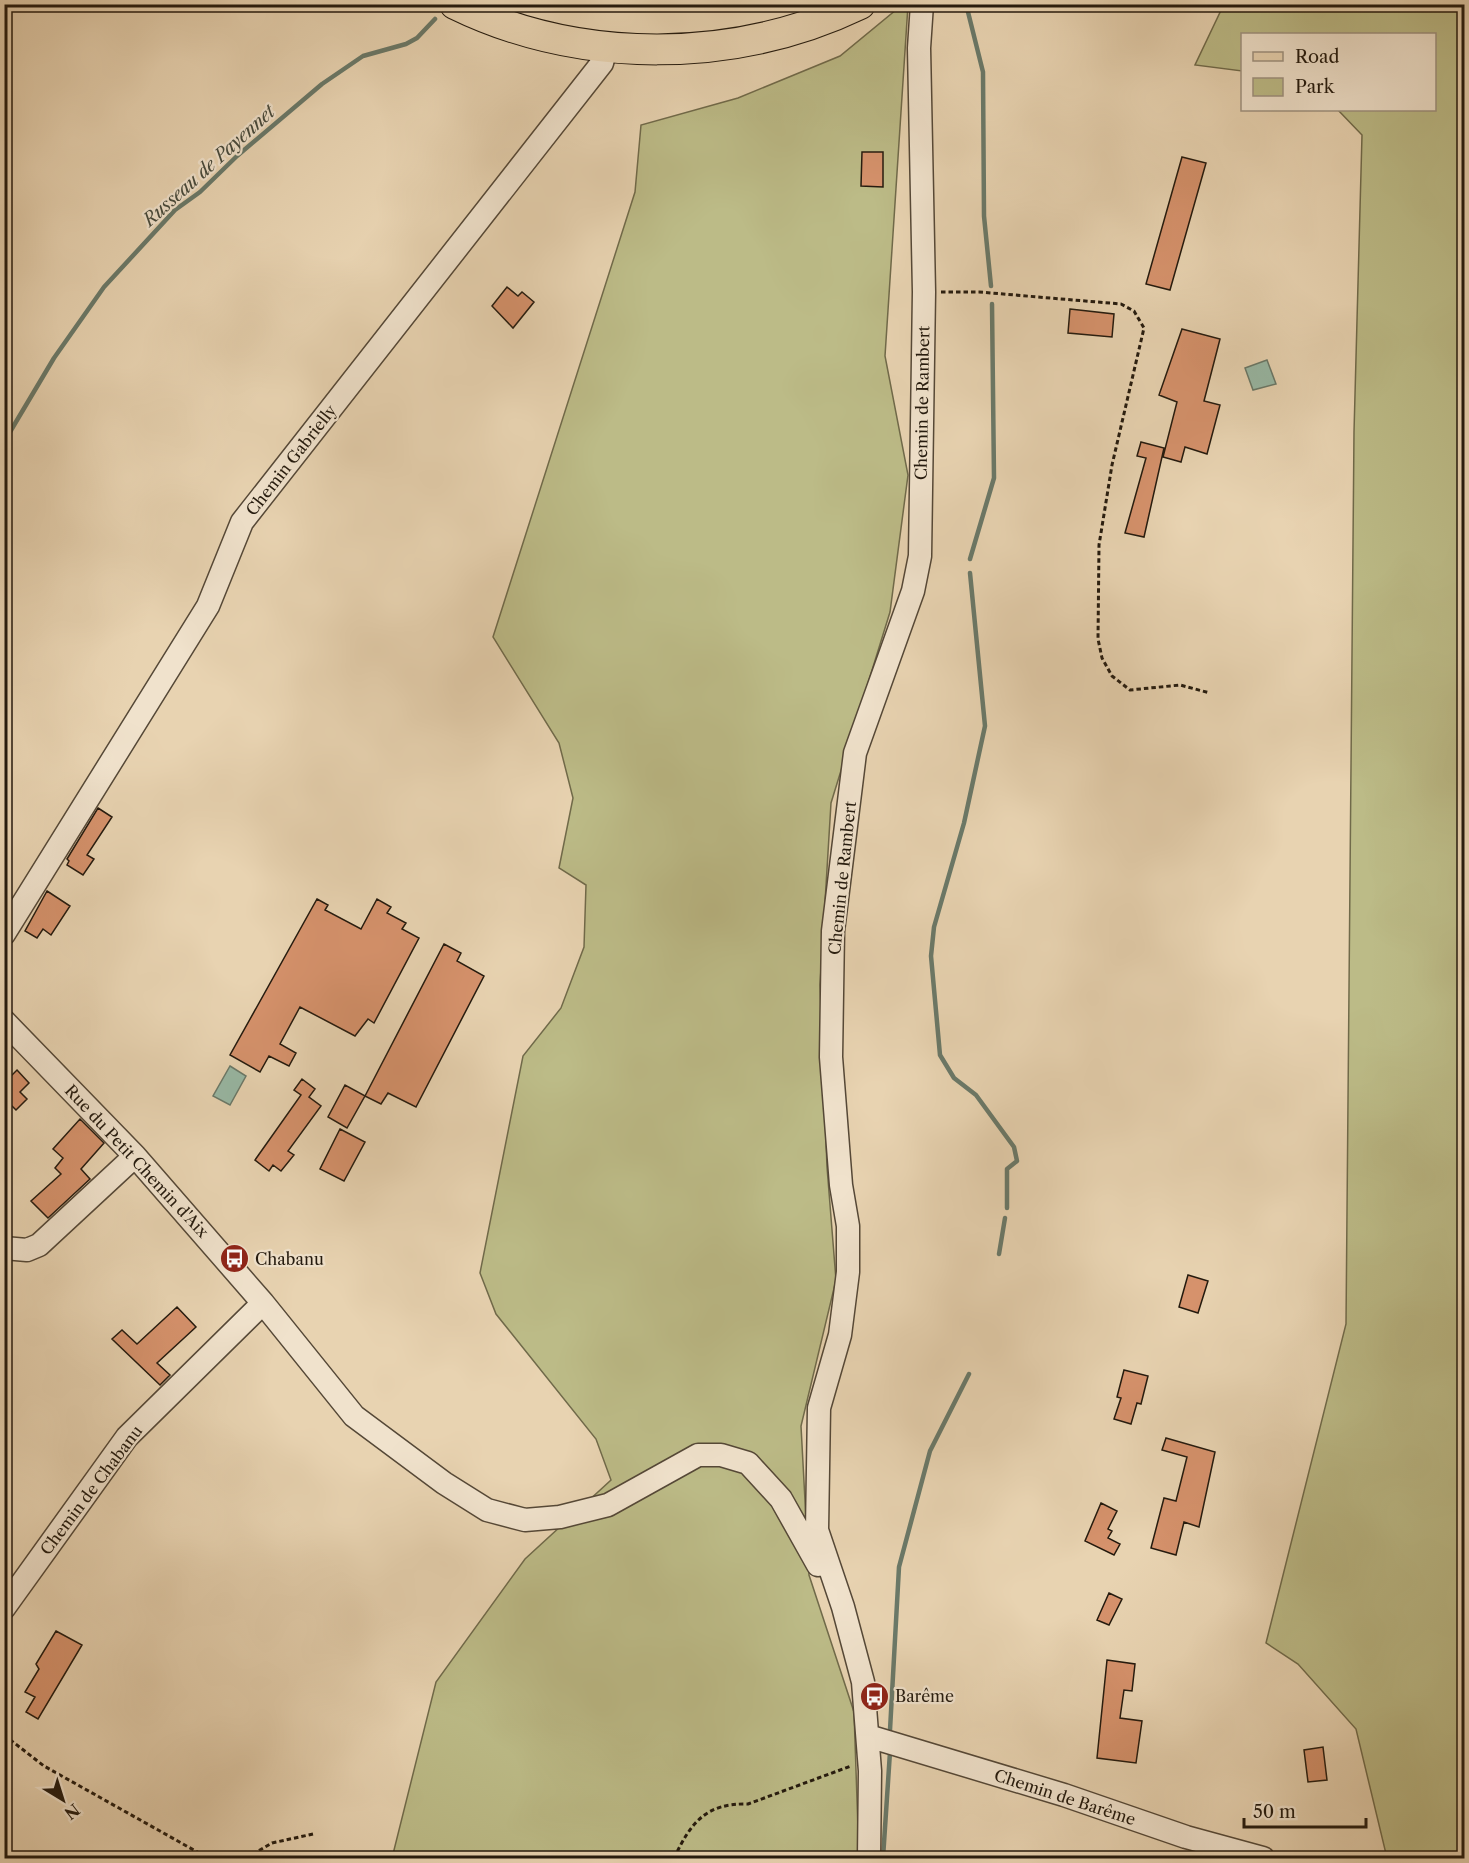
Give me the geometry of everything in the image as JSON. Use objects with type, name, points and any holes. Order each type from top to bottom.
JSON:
[{"type":"main road","points":[[455,4],[527,30],[606,48],[656,50],[712,46],[781,33],[836,16],[860,4]]},
{"type":"street","name":"Chemin de Rambert","points":[[869,1858],[868,1747],[863,1682],[843,1606],[817,1530],[819,1408],[840,1335],[848,1272],[848,1226],[841,1185],[831,1057],[833,932],[855,753],[913,591],[920,556],[924,292],[919,48],[922,4]]},
{"type":"street","name":"Chemin Gabrielly","points":[[4,934],[208,606],[242,522],[602,63],[606,48]]},
{"type":"street","name":"Rue du Petit Chemin d'Aix","points":[[4,1020],[135,1156],[263,1303],[292,1343],[354,1416],[444,1483],[487,1509],[525,1520],[561,1516],[608,1505],[698,1455],[721,1455],[748,1463],[781,1499],[843,1606]]},
{"type":"street","points":[[4,1248],[27,1250],[39,1245],[135,1156]]},
{"type":"street","name":"Chemin de Chabanu","points":[[4,1608],[127,1437],[263,1303]]},
{"type":"street","name":"Chemin de Barême","points":[[868,1747],[1064,1795],[1186,1837],[1263,1858]]},
{"type":"path","points":[[924,292],[979,292],[1121,303],[1134,311],[1144,328],[1112,465],[1099,544],[1098,639],[1102,658],[1112,675],[1130,690],[1180,685],[1210,693]]},
{"type":"path","points":[[4,1735],[44,1766],[208,1858]]},
{"type":"path","points":[[674,1858],[687,1839],[691,1826],[714,1808],[732,1804],[748,1804],[781,1794],[868,1747]]},
{"type":"path","points":[[246,1858],[272,1843],[314,1834]]},
{"type":"green space","points":[[1224,4],[1464,5],[1464,1858],[1387,1858],[1356,1729],[1298,1664],[1266,1643],[1346,1324],[1354,432],[1362,135],[1339,111],[1436,111],[1436,33],[1241,33],[1241,71],[1195,65]]},
{"type":"green space","points":[[902,5],[908,5],[885,356],[908,475],[890,612],[831,803],[820,985],[827,1167],[836,1280],[801,1426],[809,1575],[854,1712],[859,1858],[392,1858],[436,1682],[525,1559],[611,1480],[596,1439],[496,1314],[480,1273],[523,1056],[561,1008],[584,947],[586,885],[559,868],[573,798],[559,743],[493,637],[635,192],[641,125],[738,98],[840,56]]},
{"type":"shaded area","points":[[1267,360],[1276,384],[1253,390],[1245,368]]},
{"type":"shaded area","points":[[230,1066],[246,1076],[230,1105],[213,1096]]},
{"type":"building","points":[[862,152],[883,152],[883,187],[861,186]]},
{"type":"building","points":[[1182,157],[1206,163],[1170,290],[1146,284]]},
{"type":"building","points":[[507,287],[518,296],[522,292],[534,302],[513,328],[492,306]]},
{"type":"building","points":[[1070,309],[1114,314],[1112,337],[1068,333]]},
{"type":"building","points":[[1182,329],[1220,339],[1204,401],[1220,405],[1207,454],[1185,447],[1181,462],[1163,457],[1177,402],[1159,395]]},
{"type":"building","points":[[1141,442],[1164,448],[1144,537],[1125,533],[1146,458],[1137,456]]},
{"type":"building","points":[[98,808],[112,817],[87,855],[94,859],[83,875],[67,865],[69,861],[67,859]]},
{"type":"building","points":[[47,891],[70,906],[51,935],[43,929],[37,938],[25,931]]},
{"type":"building","points":[[317,899],[328,905],[325,910],[361,929],[377,899],[391,907],[387,913],[406,923],[402,929],[419,938],[374,1023],[368,1019],[355,1036],[300,1007],[280,1044],[296,1053],[289,1066],[269,1056],[260,1072],[230,1055]]},
{"type":"building","points":[[444,944],[461,953],[457,961],[484,976],[416,1107],[388,1093],[381,1104],[365,1096]]},
{"type":"building","points":[[17,1070],[29,1083],[20,1092],[27,1099],[16,1110],[4,1098],[4,1083]]},
{"type":"building","points":[[302,1079],[315,1089],[309,1097],[321,1106],[288,1151],[294,1155],[281,1171],[273,1165],[269,1171],[255,1160],[301,1095],[294,1090]]},
{"type":"building","points":[[345,1085],[365,1096],[347,1128],[328,1117]]},
{"type":"building","points":[[80,1119],[104,1143],[81,1169],[90,1179],[48,1218],[31,1201],[61,1174],[55,1168],[63,1158],[53,1149]]},
{"type":"building","points":[[340,1129],[365,1142],[344,1181],[320,1169]]},
{"type":"building","points":[[1188,1275],[1208,1281],[1198,1313],[1179,1307]]},
{"type":"building","points":[[177,1307],[196,1327],[157,1363],[170,1375],[160,1385],[112,1339],[122,1330],[137,1344]]},
{"type":"building","points":[[1124,1370],[1148,1376],[1141,1404],[1137,1403],[1131,1424],[1114,1419],[1121,1398],[1117,1397]]},
{"type":"building","points":[[1166,1438],[1215,1452],[1199,1527],[1184,1522],[1176,1555],[1151,1548],[1164,1498],[1176,1501],[1187,1457],[1162,1450]]},
{"type":"building","points":[[1101,1503],[1117,1511],[1108,1529],[1112,1531],[1108,1538],[1120,1544],[1114,1555],[1085,1541]]},
{"type":"building","points":[[1109,1593],[1122,1599],[1109,1625],[1097,1620]]},
{"type":"building","points":[[56,1631],[82,1645],[38,1719],[26,1712],[35,1697],[25,1692],[39,1669],[36,1664]]},
{"type":"building","points":[[1107,1660],[1135,1664],[1132,1691],[1124,1690],[1120,1718],[1142,1721],[1136,1763],[1097,1758]]},
{"type":"building","points":[[1323,1747],[1327,1780],[1308,1782],[1304,1750]]},
{"type":"waterway","points":[[966,4],[983,72],[984,216],[991,286]]},
{"type":"waterway","name":"Russeau de Payennet","points":[[4,442],[54,358],[104,287],[175,210],[200,192],[237,156],[322,84],[363,56],[406,44],[417,38],[435,19]]},
{"type":"waterway","points":[[970,559],[994,478],[992,304]]},
{"type":"waterway","points":[[970,573],[985,726],[964,823],[934,927],[931,956],[940,1055],[954,1078],[976,1095],[1014,1147],[1017,1161],[1007,1169],[1007,1208]]},
{"type":"waterway","points":[[999,1254],[1005,1218]]},
{"type":"waterway","points":[[890,1730],[899,1567],[930,1451],[969,1374]]},
{"type":"waterway","points":[[883,1858],[890,1752]]},
{"type":"place","name":"Chabanu","points":[[234,1259]]},
{"type":"place","name":"Barême","points":[[874,1696]]}]
